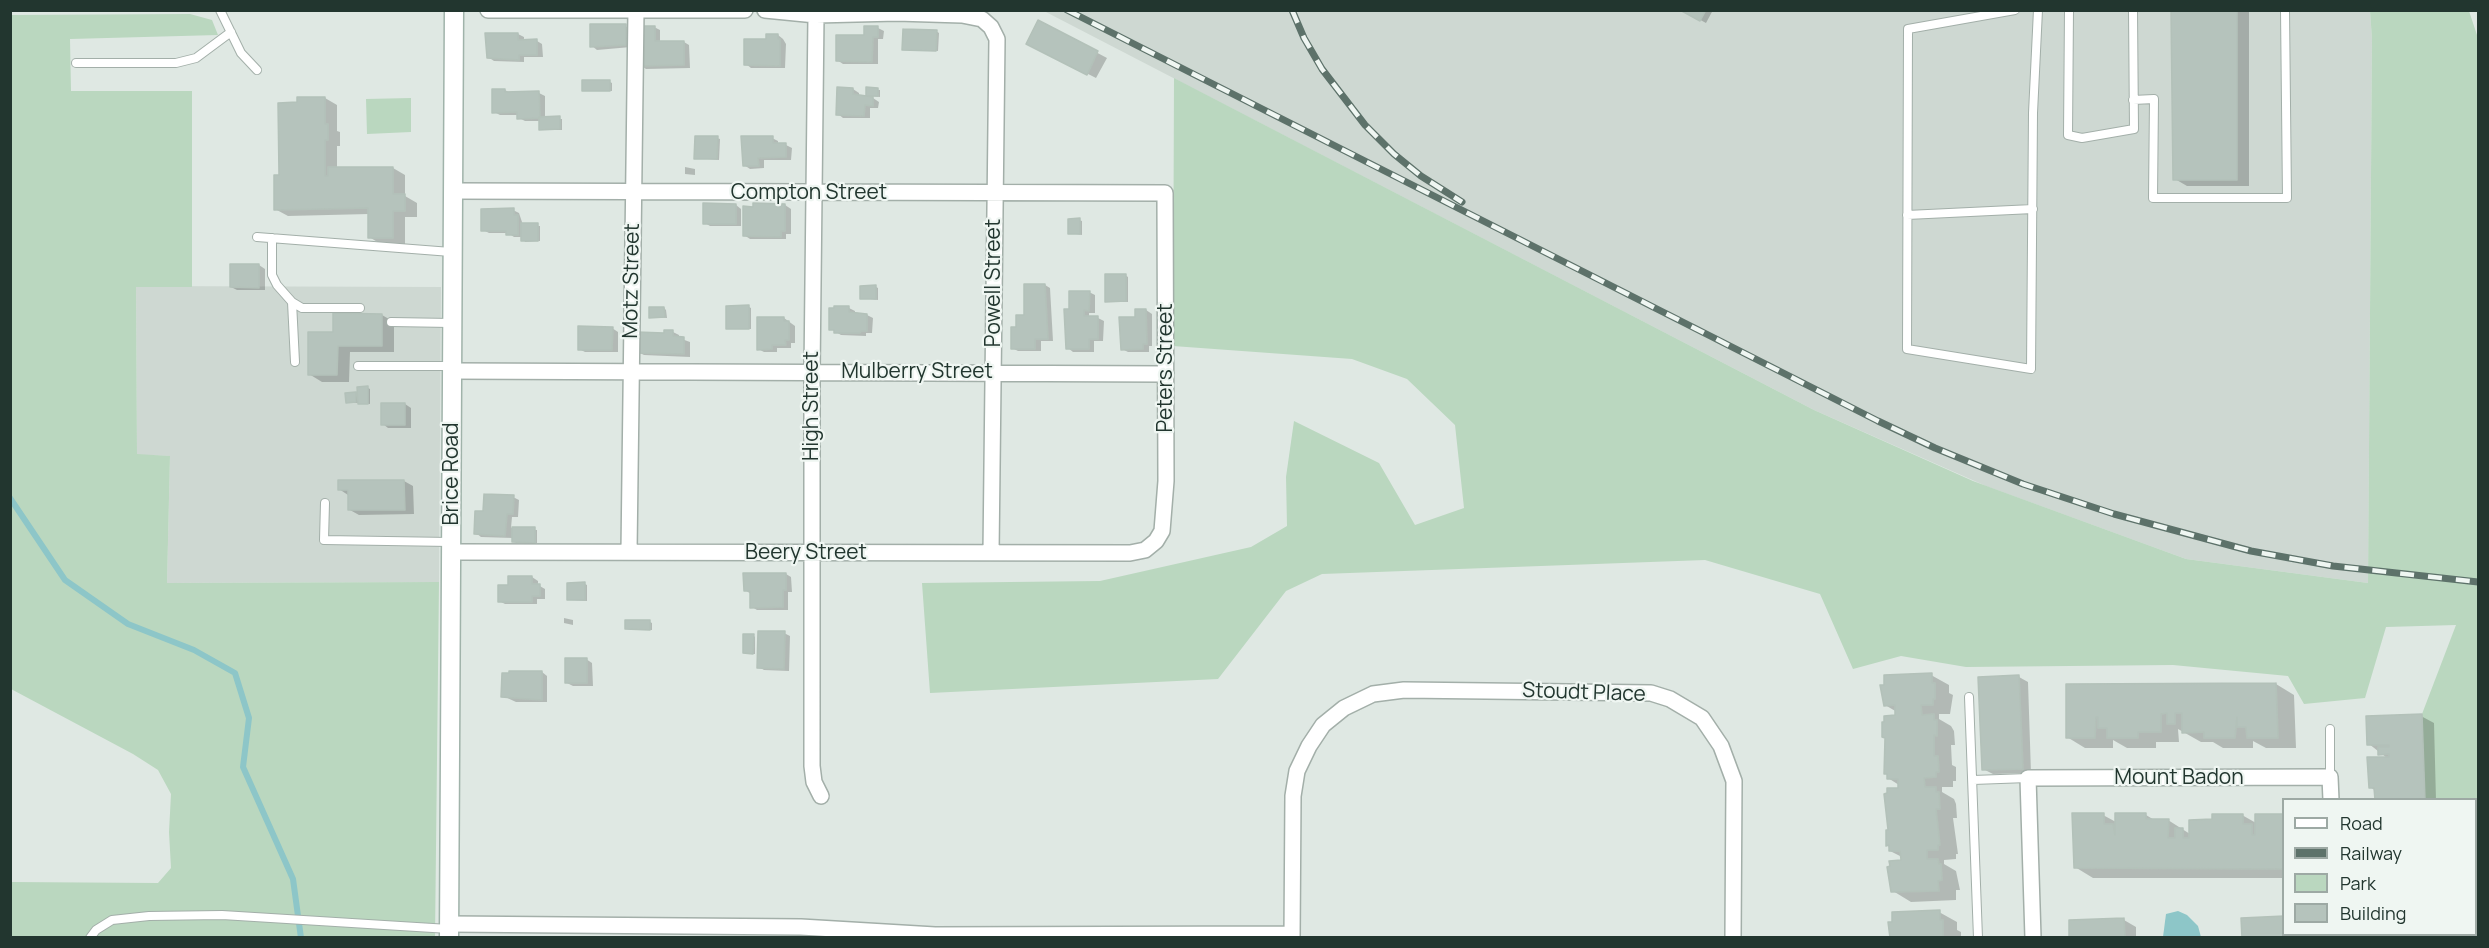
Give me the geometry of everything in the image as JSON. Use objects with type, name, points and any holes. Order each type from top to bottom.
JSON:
[{"type":"main road","name":"Brice Road","points":[[449,930],[454,10]]},
{"type":"street","points":[[488,10],[745,10]]},
{"type":"street","points":[[765,10],[816,15]]},
{"type":"street","name":"Motz Street","points":[[629,551],[636,11]]},
{"type":"street","name":"Powell Street","points":[[816,15],[941,13],[982,19],[991,27],[997,39],[992,552]]},
{"type":"street","name":"High Street","points":[[816,15],[812,372],[812,766],[814,782],[821,796]]},
{"type":"street","name":"Compton Street","points":[[453,191],[1165,193]]},
{"type":"street","name":"Peters Street","points":[[1156,541],[1162,531],[1165,518],[1165,193]]},
{"type":"street","name":"Mulberry Street","points":[[453,369],[631,373],[1166,374]]},
{"type":"street","name":"Beery Street","points":[[452,547],[812,554],[992,552],[1130,554],[1145,550],[1156,541]]},
{"type":"street","name":"Stoudt Place","points":[[1292,936],[1293,796],[1297,771],[1309,746],[1323,725],[1344,708],[1373,694],[1404,690],[1651,693],[1670,699],[1702,718],[1721,746],[1734,781],[1733,938]]},
{"type":"street","points":[[2330,777],[2331,798]]},
{"type":"street","name":"Mount Badon","points":[[2028,778],[2330,777]]},
{"type":"street","points":[[2028,778],[2033,938]]},
{"type":"street","points":[[449,930],[801,927],[935,935],[1292,936]]},
{"type":"lane","points":[[220,10],[241,53],[257,70]]},
{"type":"lane","points":[[2015,10],[1908,29],[1906,349],[2031,369],[2034,113],[2038,10]]},
{"type":"lane","points":[[2069,10],[2067,135],[2082,138],[2134,129],[2133,10]]},
{"type":"lane","points":[[2133,100],[2154,99],[2153,198],[2287,198],[2284,10]]},
{"type":"lane","points":[[76,63],[176,63],[195,58],[231,32]]},
{"type":"lane","points":[[1907,215],[2033,210]]},
{"type":"lane","points":[[257,237],[453,252]]},
{"type":"lane","points":[[272,238],[272,275],[280,290],[292,302],[302,308],[360,308]]},
{"type":"lane","points":[[292,302],[295,362]]},
{"type":"lane","points":[[391,322],[453,323]]},
{"type":"lane","points":[[358,366],[453,369]]},
{"type":"lane","points":[[325,503],[324,540],[452,547]]},
{"type":"lane","points":[[1969,697],[1978,938]]},
{"type":"lane","points":[[2330,729],[2330,777]]},
{"type":"lane","points":[[1973,780],[2028,778]]},
{"type":"lane","points":[[90,938],[96,930],[112,920],[149,916],[222,915],[449,930]]},
{"type":"shaded area","points":[[1044,11],[2370,11],[2372,39],[2368,583],[2186,559],[1986,486],[1814,410]]},
{"type":"shaded area","points":[[136,286],[441,287],[439,582],[167,583],[170,456],[137,455]]},
{"type":"green space","points":[[2370,11],[2469,11],[2478,38],[2478,937],[2434,936],[2477,936],[2477,798],[2425,798],[2422,714],[2456,625],[2386,627],[2365,698],[2304,704],[2288,676],[2173,665],[1966,667],[1901,656],[1853,669],[1820,594],[1705,560],[1322,574],[1286,591],[1218,679],[930,693],[922,583],[1100,581],[1251,547],[1287,526],[1286,477],[1294,421],[1379,463],[1415,525],[1464,508],[1455,425],[1407,379],[1352,359],[1173,346],[1174,78],[1814,410],[1973,481],[2186,559],[2368,583],[2372,39]]},
{"type":"green space","points":[[190,14],[212,20],[218,35],[70,39],[71,91],[192,91],[192,287],[136,287],[137,454],[170,456],[167,583],[439,582],[435,937],[11,937],[11,882],[158,883],[171,868],[169,832],[171,794],[158,770],[133,754],[11,689],[11,15]]},
{"type":"green space","points":[[411,98],[411,132],[367,134],[366,99]]},
{"type":"water","points":[[2178,911],[2187,915],[2198,926],[2201,937],[2163,937],[2166,914]]},
{"type":"building","points":[[1680,10],[1706,10],[1700,21]]},
{"type":"building","points":[[2171,10],[2237,10],[2237,180],[2173,180]]},
{"type":"building","points":[[1038,20],[1098,51],[1087,75],[1026,44]]},
{"type":"building","points":[[590,24],[626,24],[626,45],[590,47]]},
{"type":"building","points":[[638,26],[655,26],[655,41],[684,41],[684,65],[639,66]]},
{"type":"building","points":[[864,26],[878,26],[878,37],[873,37],[872,62],[836,61],[836,35],[864,35]]},
{"type":"building","points":[[903,29],[937,30],[936,51],[902,50]]},
{"type":"building","points":[[485,33],[518,33],[518,40],[537,39],[537,55],[519,55],[519,60],[487,58]]},
{"type":"building","points":[[766,34],[778,34],[780,66],[744,65],[744,39],[766,39]]},
{"type":"building","points":[[582,80],[610,80],[610,91],[582,91]]},
{"type":"building","points":[[837,87],[853,88],[853,94],[873,97],[873,106],[865,105],[864,116],[836,115]]},
{"type":"building","points":[[866,87],[878,88],[878,96],[866,96]]},
{"type":"building","points":[[492,89],[505,89],[505,92],[539,91],[540,118],[517,119],[517,112],[492,113]]},
{"type":"building","points":[[297,97],[325,97],[325,124],[328,124],[328,140],[325,140],[325,176],[328,176],[328,167],[393,167],[393,194],[405,194],[405,211],[393,211],[393,238],[368,238],[368,208],[274,210],[274,175],[279,175],[278,103],[297,102]]},
{"type":"building","points":[[560,116],[560,129],[539,130],[539,117]]},
{"type":"building","points":[[695,136],[718,136],[717,159],[694,159]]},
{"type":"building","points":[[741,136],[773,136],[773,143],[786,143],[786,157],[758,158],[759,166],[743,166]]},
{"type":"building","points":[[703,203],[736,204],[736,224],[703,224]]},
{"type":"building","points":[[753,203],[785,204],[785,231],[781,231],[781,237],[743,236],[743,206],[753,207]]},
{"type":"building","points":[[514,208],[514,215],[518,215],[518,235],[506,235],[506,231],[481,231],[481,209]]},
{"type":"building","points":[[1080,218],[1080,234],[1068,234],[1068,219]]},
{"type":"building","points":[[521,223],[538,223],[538,241],[521,241]]},
{"type":"building","points":[[230,264],[259,264],[259,288],[230,287]]},
{"type":"building","points":[[1105,274],[1126,274],[1126,301],[1105,302]]},
{"type":"building","points":[[1024,284],[1045,284],[1048,339],[1035,339],[1035,349],[1011,349],[1011,327],[1016,327],[1016,315],[1024,315]]},
{"type":"building","points":[[876,285],[876,299],[860,299],[860,286]]},
{"type":"building","points":[[1069,291],[1090,291],[1089,311],[1084,310],[1084,316],[1098,316],[1098,339],[1089,339],[1089,349],[1066,349],[1064,309],[1069,309]]},
{"type":"building","points":[[749,305],[749,329],[726,329],[726,306]]},
{"type":"building","points":[[834,306],[849,306],[849,312],[867,314],[867,331],[834,333],[834,330],[829,330],[829,308],[834,308]]},
{"type":"building","points":[[649,307],[664,307],[665,317],[649,318]]},
{"type":"building","points":[[1135,309],[1146,309],[1147,344],[1143,344],[1143,349],[1121,350],[1119,317],[1135,317]]},
{"type":"building","points":[[333,313],[382,314],[382,346],[338,346],[337,375],[308,375],[308,332],[333,332]]},
{"type":"building","points":[[757,317],[784,317],[784,321],[789,321],[789,340],[785,340],[786,345],[772,345],[772,349],[757,350]]},
{"type":"building","points":[[578,326],[613,327],[612,350],[578,350]]},
{"type":"building","points":[[664,330],[673,330],[673,336],[684,337],[684,354],[637,353],[637,332],[664,333]]},
{"type":"building","points":[[368,386],[368,404],[358,404],[357,387]]},
{"type":"building","points":[[356,392],[356,402],[346,403],[345,393]]},
{"type":"building","points":[[381,403],[405,403],[405,425],[381,425]]},
{"type":"building","points":[[338,480],[404,480],[405,510],[348,510],[348,490],[338,490]]},
{"type":"building","points":[[484,494],[514,495],[513,514],[507,514],[505,536],[474,534],[475,511],[483,511]]},
{"type":"building","points":[[512,527],[535,527],[535,543],[512,542]]},
{"type":"building","points":[[743,573],[786,573],[783,607],[750,608],[750,591],[744,591]]},
{"type":"building","points":[[508,576],[532,576],[532,584],[540,584],[540,596],[532,596],[532,602],[498,602],[498,585],[508,585]]},
{"type":"building","points":[[585,582],[585,600],[567,600],[567,583]]},
{"type":"building","points":[[625,620],[650,620],[650,630],[625,629]]},
{"type":"building","points":[[758,631],[785,631],[784,669],[757,668]]},
{"type":"building","points":[[743,634],[754,634],[753,654],[743,653]]},
{"type":"building","points":[[565,658],[587,658],[587,683],[565,683]]},
{"type":"building","points":[[509,671],[542,671],[542,700],[501,697],[502,673],[509,673]]},
{"type":"building","points":[[1932,673],[1932,683],[1935,683],[1933,705],[1921,705],[1922,715],[1934,714],[1934,720],[1937,720],[1934,756],[1938,756],[1939,772],[1936,772],[1936,777],[1924,778],[1925,787],[1936,787],[1936,792],[1939,792],[1940,809],[1936,809],[1940,845],[1938,845],[1938,850],[1927,850],[1927,859],[1938,859],[1941,864],[1942,880],[1938,881],[1939,891],[1891,892],[1887,867],[1890,866],[1889,861],[1901,860],[1900,851],[1889,851],[1889,845],[1886,846],[1886,830],[1888,830],[1884,794],[1887,793],[1887,788],[1898,788],[1898,779],[1887,779],[1887,774],[1884,774],[1885,738],[1882,737],[1882,722],[1884,722],[1884,716],[1895,715],[1895,705],[1884,706],[1880,685],[1884,685],[1884,675]]},
{"type":"building","points":[[2019,675],[2023,769],[1982,770],[1978,677]]},
{"type":"building","points":[[2276,683],[2278,738],[2247,738],[2246,727],[2237,727],[2237,717],[2235,738],[2204,738],[2204,732],[2182,733],[2182,713],[2175,713],[2175,724],[2167,724],[2167,713],[2161,714],[2161,732],[2138,732],[2138,738],[2107,738],[2107,728],[2098,728],[2098,717],[2096,717],[2095,738],[2066,738],[2066,684]]},
{"type":"building","points":[[2422,714],[2425,798],[2375,798],[2374,788],[2369,788],[2367,757],[2389,757],[2389,754],[2378,755],[2378,747],[2389,747],[2389,745],[2367,745],[2366,716]]},
{"type":"building","points":[[2072,813],[2104,813],[2104,824],[2113,824],[2115,835],[2115,813],[2146,813],[2146,819],[2169,819],[2168,838],[2175,838],[2175,828],[2183,828],[2183,838],[2189,838],[2189,820],[2212,819],[2212,814],[2243,814],[2243,824],[2252,824],[2252,835],[2255,835],[2255,814],[2282,814],[2282,869],[2074,868]]},
{"type":"building","points":[[1940,910],[1940,920],[1943,920],[1941,938],[1890,938],[1888,922],[1892,922],[1892,912]]},
{"type":"building","points":[[2282,916],[2282,936],[2298,936],[2298,938],[2242,938],[2241,918]]},
{"type":"building","points":[[2124,918],[2125,938],[2069,938],[2069,920]]},
{"type":"waterway","points":[[10,498],[65,580],[128,624],[194,650],[235,673],[249,718],[243,767],[293,879],[301,938]]},
{"type":"railway","points":[[1067,10],[1878,421],[1935,448],[2023,484],[2114,514],[2251,551],[2333,566],[2478,582]]},
{"type":"railway","points":[[1292,10],[1304,38],[1322,69],[1365,125],[1394,154],[1421,176],[1462,202]]}]
